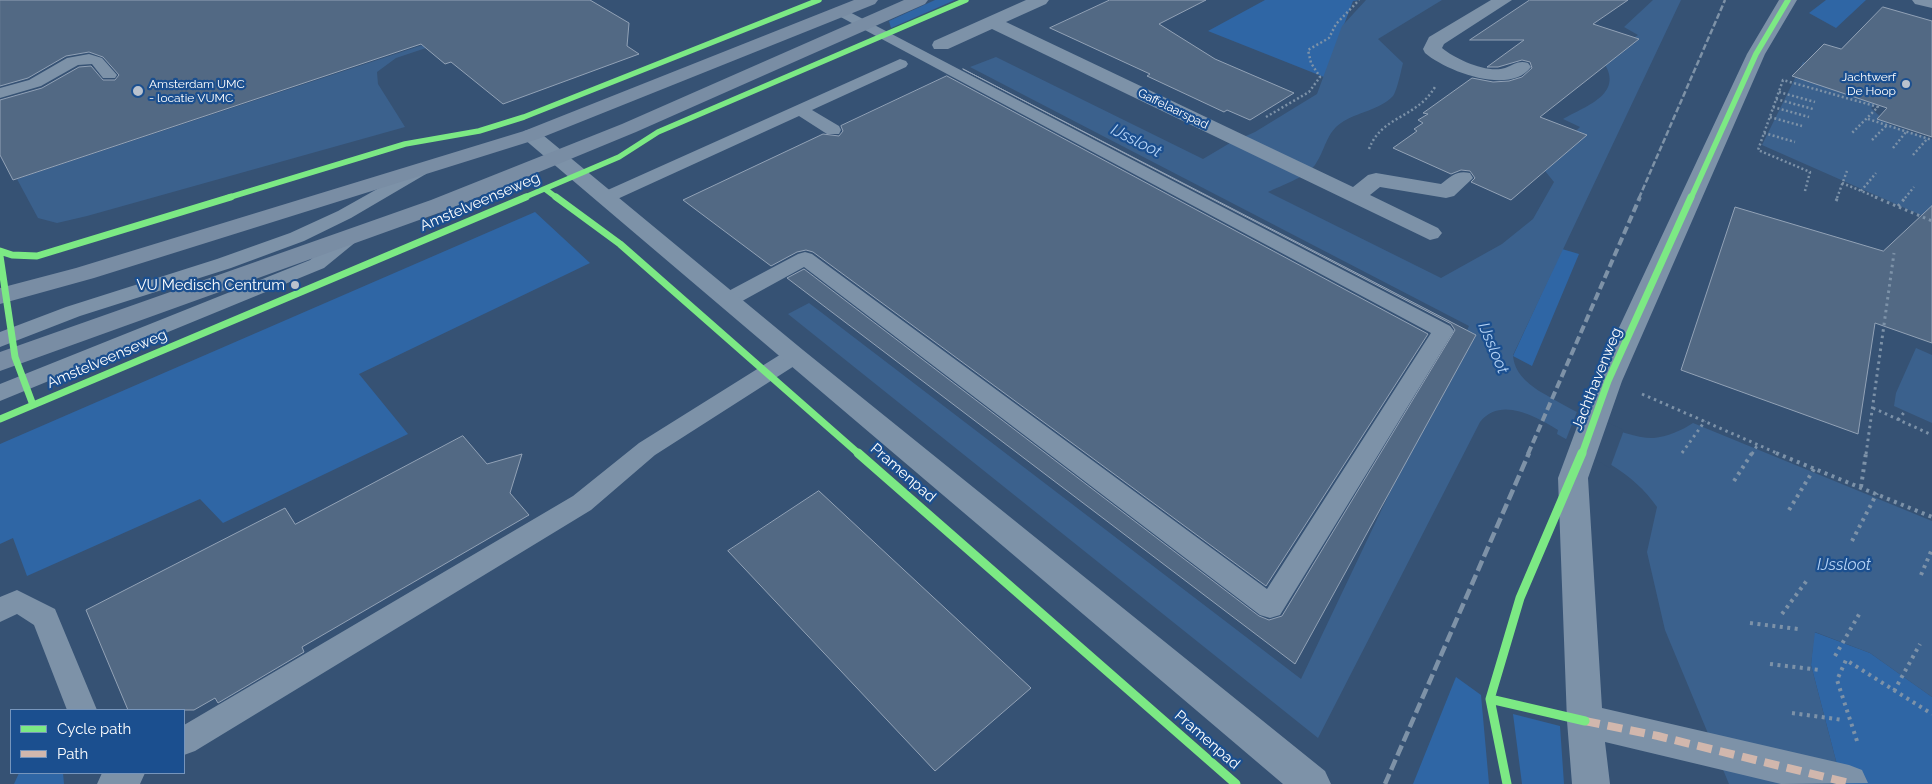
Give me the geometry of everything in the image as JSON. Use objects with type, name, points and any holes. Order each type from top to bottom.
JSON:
[{"type":"main road","points":[[0,296],[85,273],[531,135],[869,0]]},
{"type":"main road","name":"Amstelveenseweg","points":[[0,362],[439,205],[630,128],[919,0]]},
{"type":"street","points":[[941,45],[1040,0]]},
{"type":"street","name":"Jachthavenweg","points":[[1591,784],[1585,721],[1573,478],[1604,390],[1756,54],[1788,0]]},
{"type":"street","points":[[1921,0],[1932,3]]},
{"type":"street","points":[[1491,2],[1436,41],[1432,48],[1440,57],[1491,74],[1509,74],[1521,66]]},
{"type":"street","name":"Gaffelaarspad","points":[[992,22],[1309,173],[1430,233]]},
{"type":"street","name":"Pramenpad","points":[[531,135],[607,197],[1283,772],[1312,784]]},
{"type":"street","points":[[1355,196],[1376,180],[1446,191],[1462,178]]},
{"type":"street","points":[[1585,721],[1658,736],[1849,783]]},
{"type":"lane","points":[[728,300],[805,258],[1270,607],[1443,332],[840,12]]},
{"type":"lane","points":[[0,93],[25,87],[57,69],[86,60],[97,61],[109,75]]},
{"type":"lane","points":[[607,197],[900,64]]},
{"type":"lane","points":[[801,110],[833,130]]},
{"type":"lane","points":[[0,340],[296,237],[354,212],[420,170]]},
{"type":"lane","name":"Amstelveenseweg","points":[[0,393],[317,264],[350,237]]},
{"type":"lane","points":[[185,740],[582,503],[647,449],[794,356]]},
{"type":"lane","points":[[0,610],[17,601],[45,617],[82,709]]},
{"type":"lane","points":[[111,784],[128,774]]},
{"type":"path","points":[[1231,137],[1309,92],[1320,77],[1310,63],[1308,50],[1330,38],[1336,24],[1359,0]]},
{"type":"path","points":[[1376,180],[1365,168],[1372,139],[1386,125],[1425,102],[1436,86],[1473,69]]},
{"type":"path","points":[[1805,191],[1810,172],[1758,150],[1783,80],[1878,107],[1852,133]]},
{"type":"path","points":[[1779,92],[1815,102]]},
{"type":"path","points":[[1776,99],[1813,109]]},
{"type":"path","points":[[1774,107],[1809,117]]},
{"type":"path","points":[[1770,117],[1802,126]]},
{"type":"path","points":[[1868,119],[1932,140]]},
{"type":"path","points":[[1872,140],[1887,125]]},
{"type":"path","points":[[1764,132],[1796,142]]},
{"type":"path","points":[[1893,148],[1906,132]]},
{"type":"path","points":[[1913,155],[1928,139]]},
{"type":"path","points":[[1836,201],[1846,171]]},
{"type":"path","points":[[1861,191],[1876,172]]},
{"type":"path","points":[[1842,183],[1932,221]]},
{"type":"path","points":[[1898,206],[1914,187]]},
{"type":"path","points":[[1861,487],[1894,252]]},
{"type":"path","points":[[1635,392],[1705,420],[1814,469],[1877,493],[1932,517]]},
{"type":"path","points":[[1873,408],[1931,434]]},
{"type":"path","points":[[1898,420],[1906,410]]},
{"type":"path","points":[[1682,453],[1705,420]]},
{"type":"path","points":[[1734,481],[1758,444]]},
{"type":"path","points":[[1789,510],[1814,469]]},
{"type":"path","points":[[1852,541],[1877,493]]},
{"type":"path","points":[[1921,575],[1932,550]]},
{"type":"path","points":[[1782,614],[1808,579]]},
{"type":"path","points":[[1835,656],[1862,611]]},
{"type":"path","points":[[1750,623],[1798,629]]},
{"type":"path","points":[[1894,691],[1920,644]]},
{"type":"path","points":[[1858,746],[1837,680],[1846,660],[1932,714]]},
{"type":"path","points":[[1770,664],[1820,670]]},
{"type":"path","points":[[1792,713],[1843,720]]},
{"type":"shaded area","points":[[935,0],[955,0],[891,28],[889,21]]},
{"type":"shaded area","points":[[1265,0],[1359,0],[1353,1],[1324,77],[1208,31]]},
{"type":"shaded area","points":[[1826,0],[1866,0],[1836,28],[1809,13]]},
{"type":"shaded area","points":[[535,212],[590,263],[359,374],[408,434],[223,523],[200,499],[27,576],[13,538],[0,544],[0,444]]},
{"type":"shaded area","points":[[1562,249],[1579,254],[1532,366],[1513,356]]},
{"type":"shaded area","points":[[1814,632],[1870,653],[1932,697],[1932,784],[1842,784],[1811,665]]},
{"type":"shaded area","points":[[1456,677],[1481,695],[1489,784],[1413,784]]},
{"type":"shaded area","points":[[1513,714],[1560,726],[1564,784],[1522,784]]},
{"type":"shaded area","points":[[19,774],[63,774],[64,784],[14,784]]},
{"type":"water","points":[[559,0],[570,0],[396,58],[377,72],[378,84],[405,127],[57,223],[38,218],[17,179]]},
{"type":"water","name":"IJssloot","points":[[1366,0],[1442,0],[1378,39],[1403,63],[1393,96],[1382,105],[1341,123],[1332,132],[1311,170],[1268,192],[1441,278],[1502,244],[1533,219],[1554,182],[1541,166],[1580,127],[1563,119],[1601,97],[1610,81],[1608,71],[1602,60],[1638,35],[1624,27],[1653,0],[1681,0],[1513,355],[1514,361],[1522,376],[1539,391],[1611,428],[1641,437],[1654,438],[1674,433],[1693,423],[1932,521],[1932,697],[1870,653],[1815,632],[1811,665],[1842,784],[1729,784],[1665,630],[1647,552],[1657,507],[1637,484],[1612,465],[1557,434],[1558,430],[1529,415],[1519,411],[1498,410],[1488,414],[1480,422],[1318,738],[788,314],[809,303],[1301,679],[1469,326],[970,67],[996,57],[1203,159],[1230,143],[1255,132],[1317,94],[1342,26]]},
{"type":"water","points":[[1803,62],[1893,90],[1871,108],[1888,124],[1932,139],[1932,220],[1762,145]]},
{"type":"water","points":[[1916,348],[1932,355],[1932,423],[1894,406],[1896,393]]},
{"type":"pier","points":[[1578,409],[1624,430],[1610,468],[1565,442]]},
{"type":"building","name":"Amsterdam UMC - locatie VUMC","points":[[0,0],[590,0],[629,23],[627,46],[639,54],[503,104],[451,62],[445,64],[421,44],[13,180],[0,155],[0,100],[42,88],[79,67],[91,66],[103,80],[115,80],[119,75],[103,57],[89,52],[66,56],[28,78],[0,86]]},
{"type":"building","points":[[1110,0],[1206,0],[1159,24],[1215,59],[1294,93],[1250,120],[1227,110],[1224,112],[1147,76],[1150,74],[1050,28]]},
{"type":"building","points":[[1530,0],[1628,0],[1593,24],[1639,39],[1540,117],[1587,135],[1511,200],[1471,182],[1475,178],[1470,171],[1461,170],[1451,174],[1393,148],[1417,131],[1414,129],[1423,123],[1418,120],[1428,114],[1423,113],[1472,78],[1493,82],[1509,81],[1522,77],[1532,68],[1530,62],[1522,60],[1498,67],[1487,67],[1524,40],[1470,40]]},
{"type":"building","points":[[1883,7],[1932,21],[1932,137],[1877,119],[1887,108],[1792,76],[1824,44],[1841,49]]},
{"type":"building","points":[[963,69],[1476,335],[1295,664],[787,278],[804,269],[1259,616],[1269,620],[1282,616],[1455,330],[1451,324]]},
{"type":"building","points":[[947,76],[1428,334],[1266,586],[813,252],[806,250],[797,252],[771,266],[683,200],[823,134],[839,136],[843,131],[841,126]]},
{"type":"building","points":[[1932,206],[1932,343],[1875,323],[1858,434],[1681,370],[1735,207],[1883,251]]},
{"type":"building","points":[[463,436],[487,464],[522,454],[510,493],[529,515],[302,647],[304,652],[218,703],[215,698],[194,710],[128,709],[86,610],[285,508],[295,524]]},
{"type":"building","points":[[819,491],[1031,688],[935,771],[728,551]]},
{"type":"railway","points":[[1639,198],[1725,0]]},
{"type":"railway","points":[[1528,454],[1640,197]]},
{"type":"railway","points":[[1385,784],[1529,453]]},
{"type":"marked path","points":[[1585,721],[1658,736],[1849,783]]},
{"type":"cycle path","points":[[0,251],[12,255],[37,256],[405,144],[479,131],[524,117],[819,0]]},
{"type":"cycle path","points":[[0,419],[619,157],[658,132],[966,0]]},
{"type":"cycle path","points":[[1507,784],[1490,699],[1520,598],[1573,478],[1608,381],[1756,54],[1788,0]]},
{"type":"cycle path","points":[[545,189],[620,244],[1236,784]]},
{"type":"cycle path","points":[[0,256],[15,357],[33,405]]},
{"type":"cycle path","points":[[1490,699],[1585,721]]},
{"type":"place","name":"Jachtwerf De Hoop","points":[[1906,84]]},
{"type":"place","name":"Amsterdam UMC - locatie VUMC","points":[[138,91]]},
{"type":"place","name":"VU Medisch Centrum","points":[[295,285]]}]
